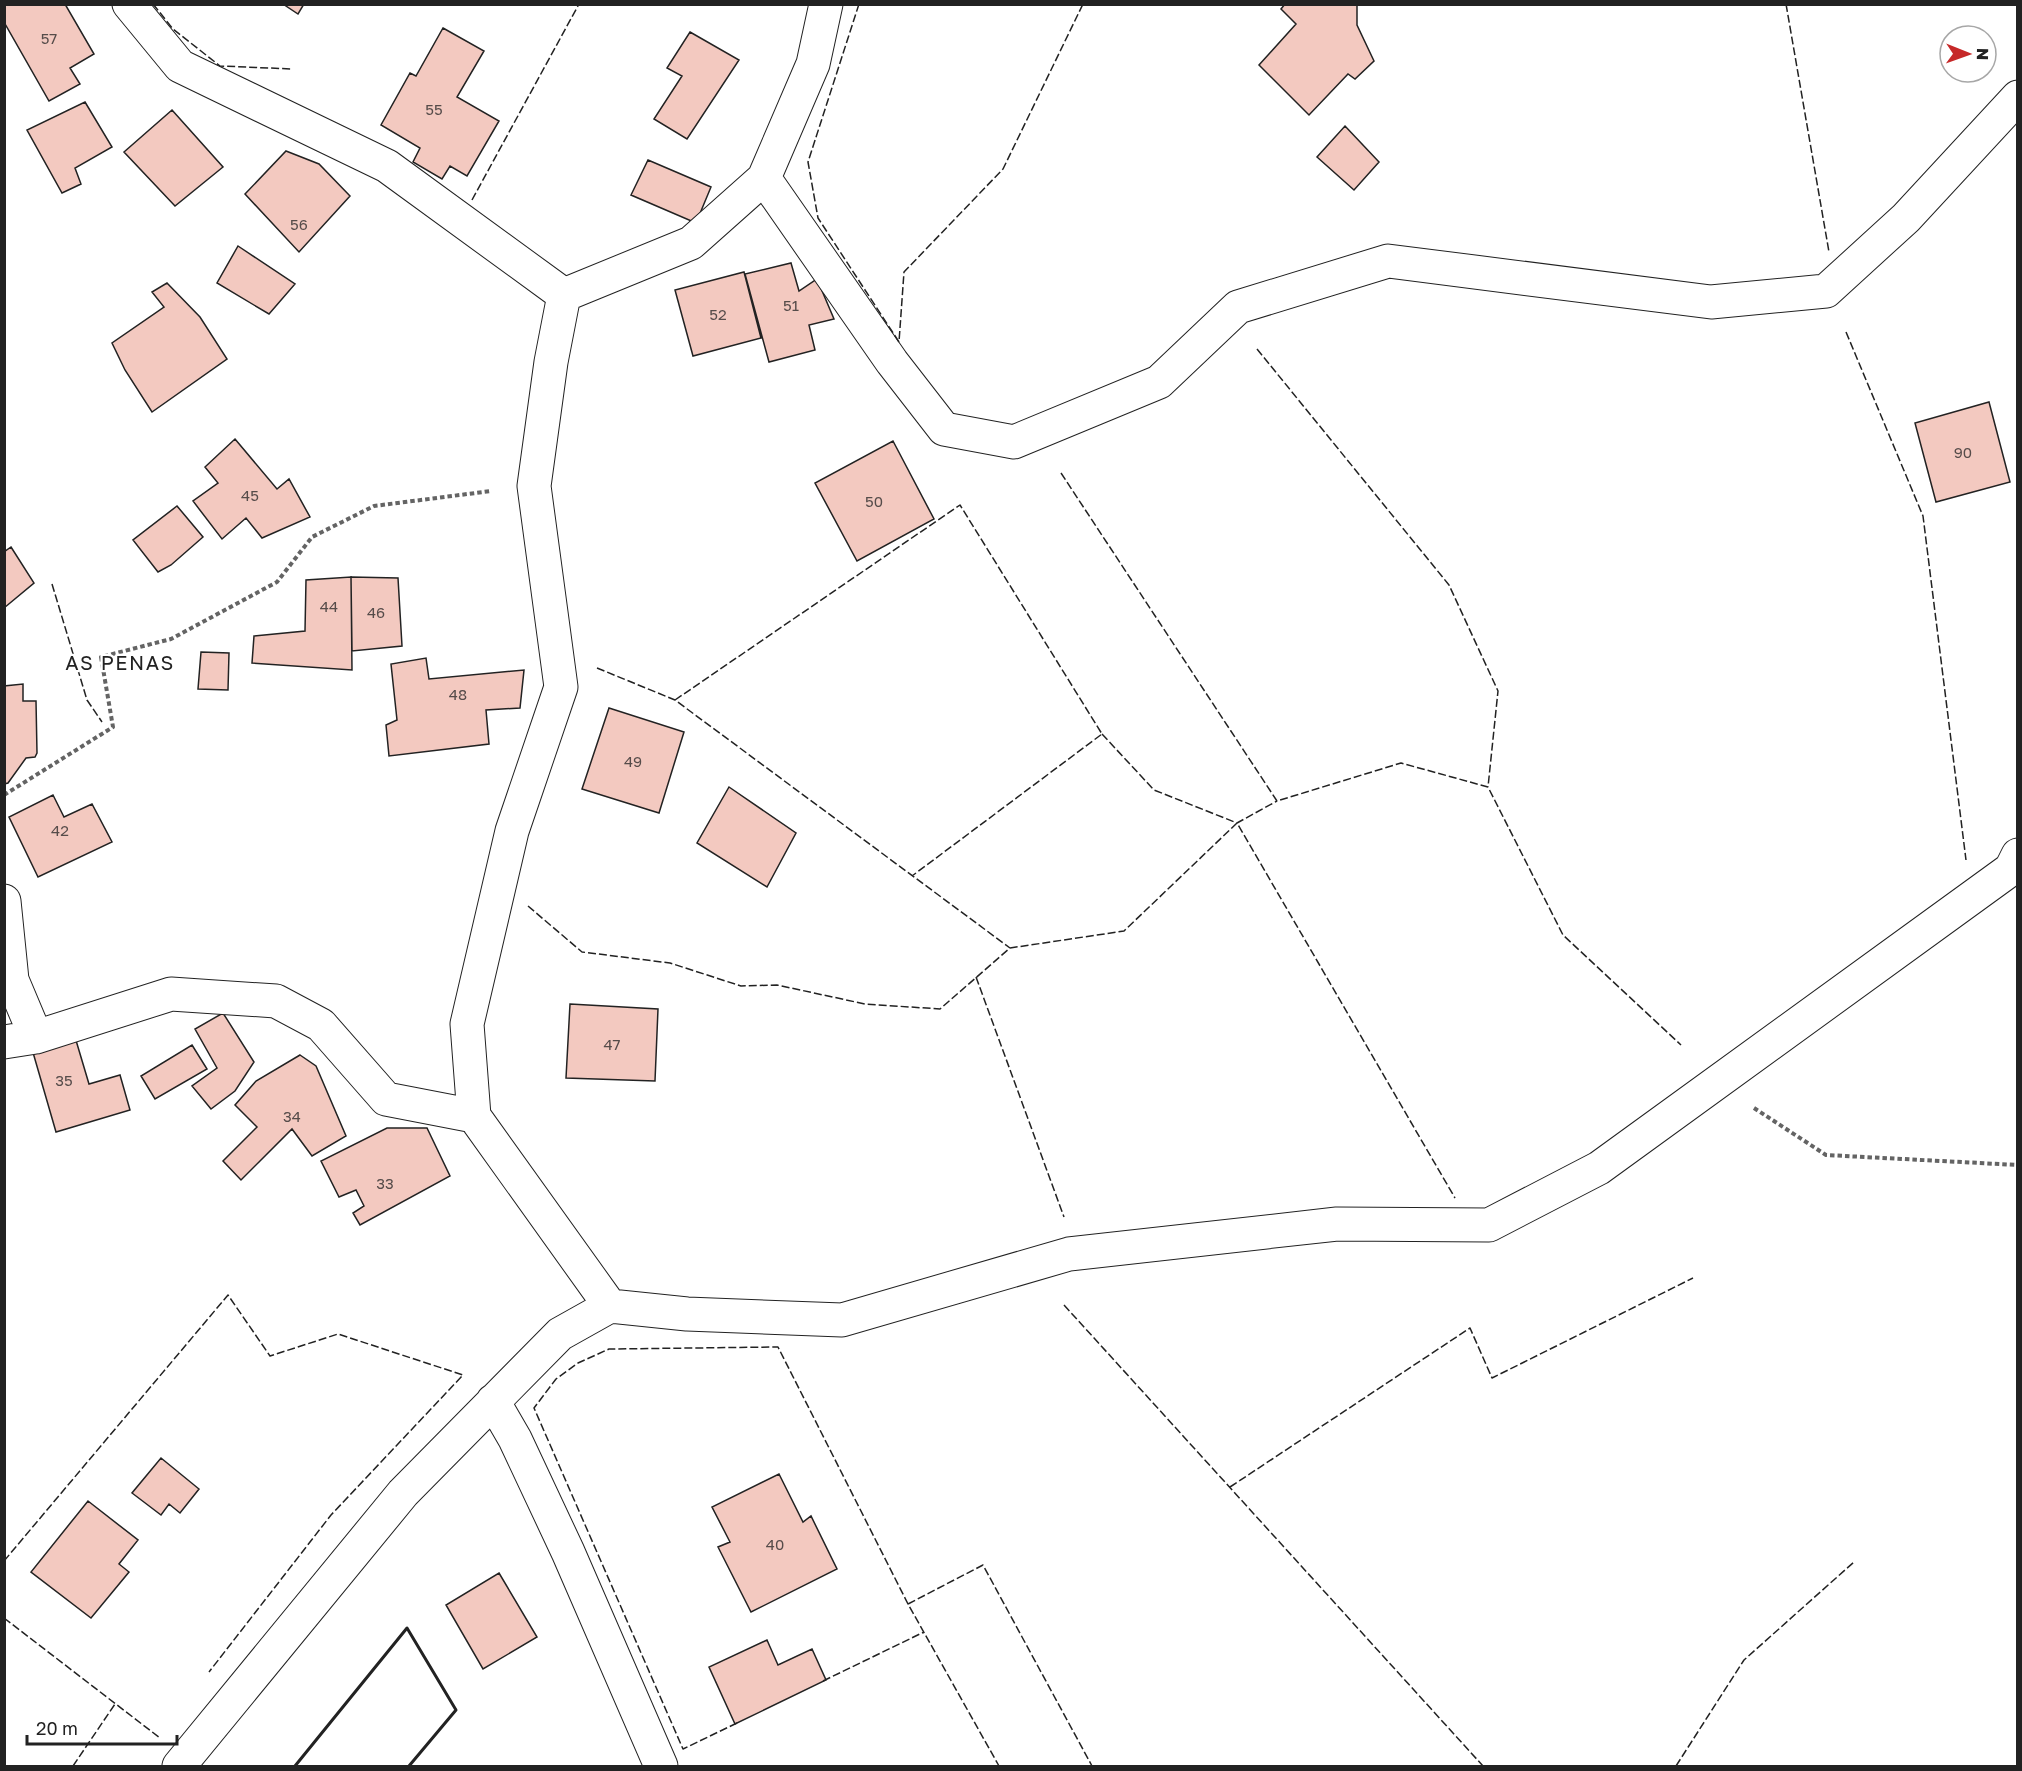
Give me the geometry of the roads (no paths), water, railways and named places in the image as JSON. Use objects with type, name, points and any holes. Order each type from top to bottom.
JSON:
[{"type":"street","points":[[129,4],[180,66],[387,166],[564,295]]},
{"type":"street","points":[[564,295],[691,243],[764,178],[813,64],[826,4]]},
{"type":"street","points":[[764,178],[892,362],[944,429],[1014,442],[1159,382],[1238,307],[1388,261],[1711,302],[1826,291],[1906,218],[2018,97]]},
{"type":"street","points":[[564,295],[551,362],[534,486],[561,687],[512,831],[467,1024],[474,1116],[610,1306]]},
{"type":"street","points":[[179,1767],[403,1493],[560,1334],[610,1306],[687,1314],[842,1320],[1069,1254],[1337,1224],[1489,1225],[1599,1168],[2011,869],[2018,855]]},
{"type":"street","points":[[4,901],[12,980],[36,1037]]},
{"type":"street","points":[[4,1042],[36,1037],[171,994],[276,1001],[321,1025],[386,1099],[474,1116]]},
{"type":"street","points":[[493,1401],[514,1439],[568,1552],[661,1767]]},
{"type":"district","name":"AS PENAS","points":[[120,662]]}]
